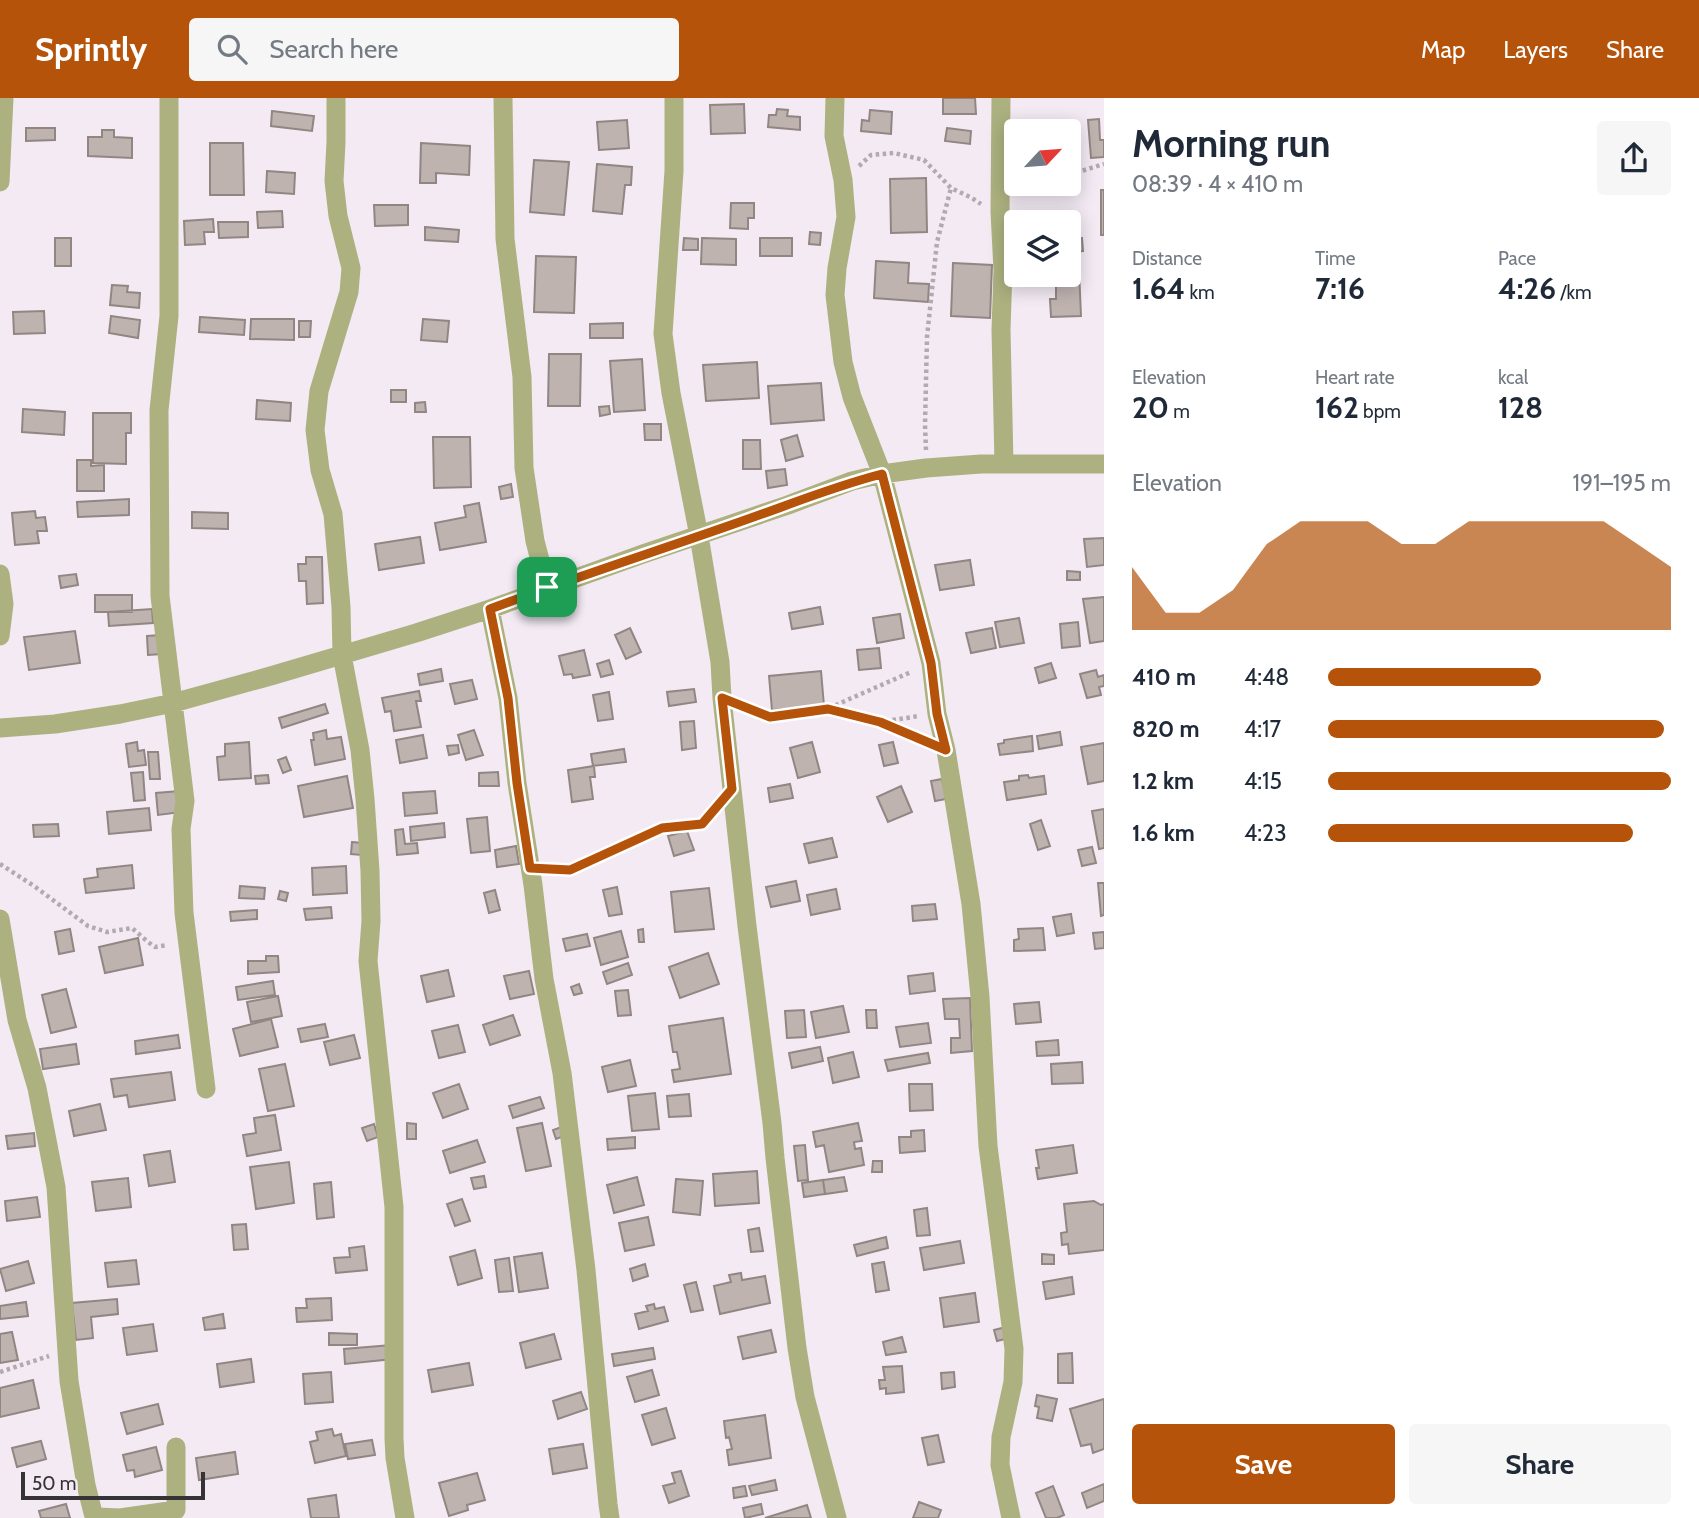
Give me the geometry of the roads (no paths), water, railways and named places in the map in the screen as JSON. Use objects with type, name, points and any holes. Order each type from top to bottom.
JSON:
[{"type":"street","points":[[0,182],[4,98]]},
{"type":"street","points":[[169,98],[169,316],[159,410],[160,596],[185,801],[181,829],[184,913],[206,1089]]},
{"type":"street","points":[[335,98],[334,181],[338,216],[351,268],[349,292],[319,391],[315,430],[320,470],[333,514],[342,655],[360,750],[365,799],[371,921],[368,961],[394,1207],[395,1458],[405,1518]]},
{"type":"street","points":[[503,98],[505,239],[522,377],[524,468],[535,541],[547,587]]},
{"type":"street","points":[[674,98],[674,171],[663,334],[671,393],[720,662],[732,789],[797,1348],[805,1397],[837,1518]]},
{"type":"street","points":[[835,98],[834,136],[843,180],[846,217],[835,295],[843,362],[852,397],[882,474],[931,663],[937,714],[946,750],[971,904],[980,997],[988,1146],[1014,1349],[1013,1382],[1002,1437],[1000,1465],[1011,1518]]},
{"type":"street","points":[[1001,98],[1004,464]]},
{"type":"street","points":[[0,728],[55,724],[173,704],[416,634],[852,481],[926,468],[1004,464],[1104,464]]},
{"type":"street","points":[[0,574],[4,604],[0,636]]},
{"type":"street","points":[[490,609],[508,698],[544,979],[562,1073],[586,1270],[610,1518]]},
{"type":"street","points":[[0,919],[17,1020],[37,1088],[56,1187],[69,1381],[91,1510],[97,1517],[120,1518],[176,1510],[176,1447]]}]
